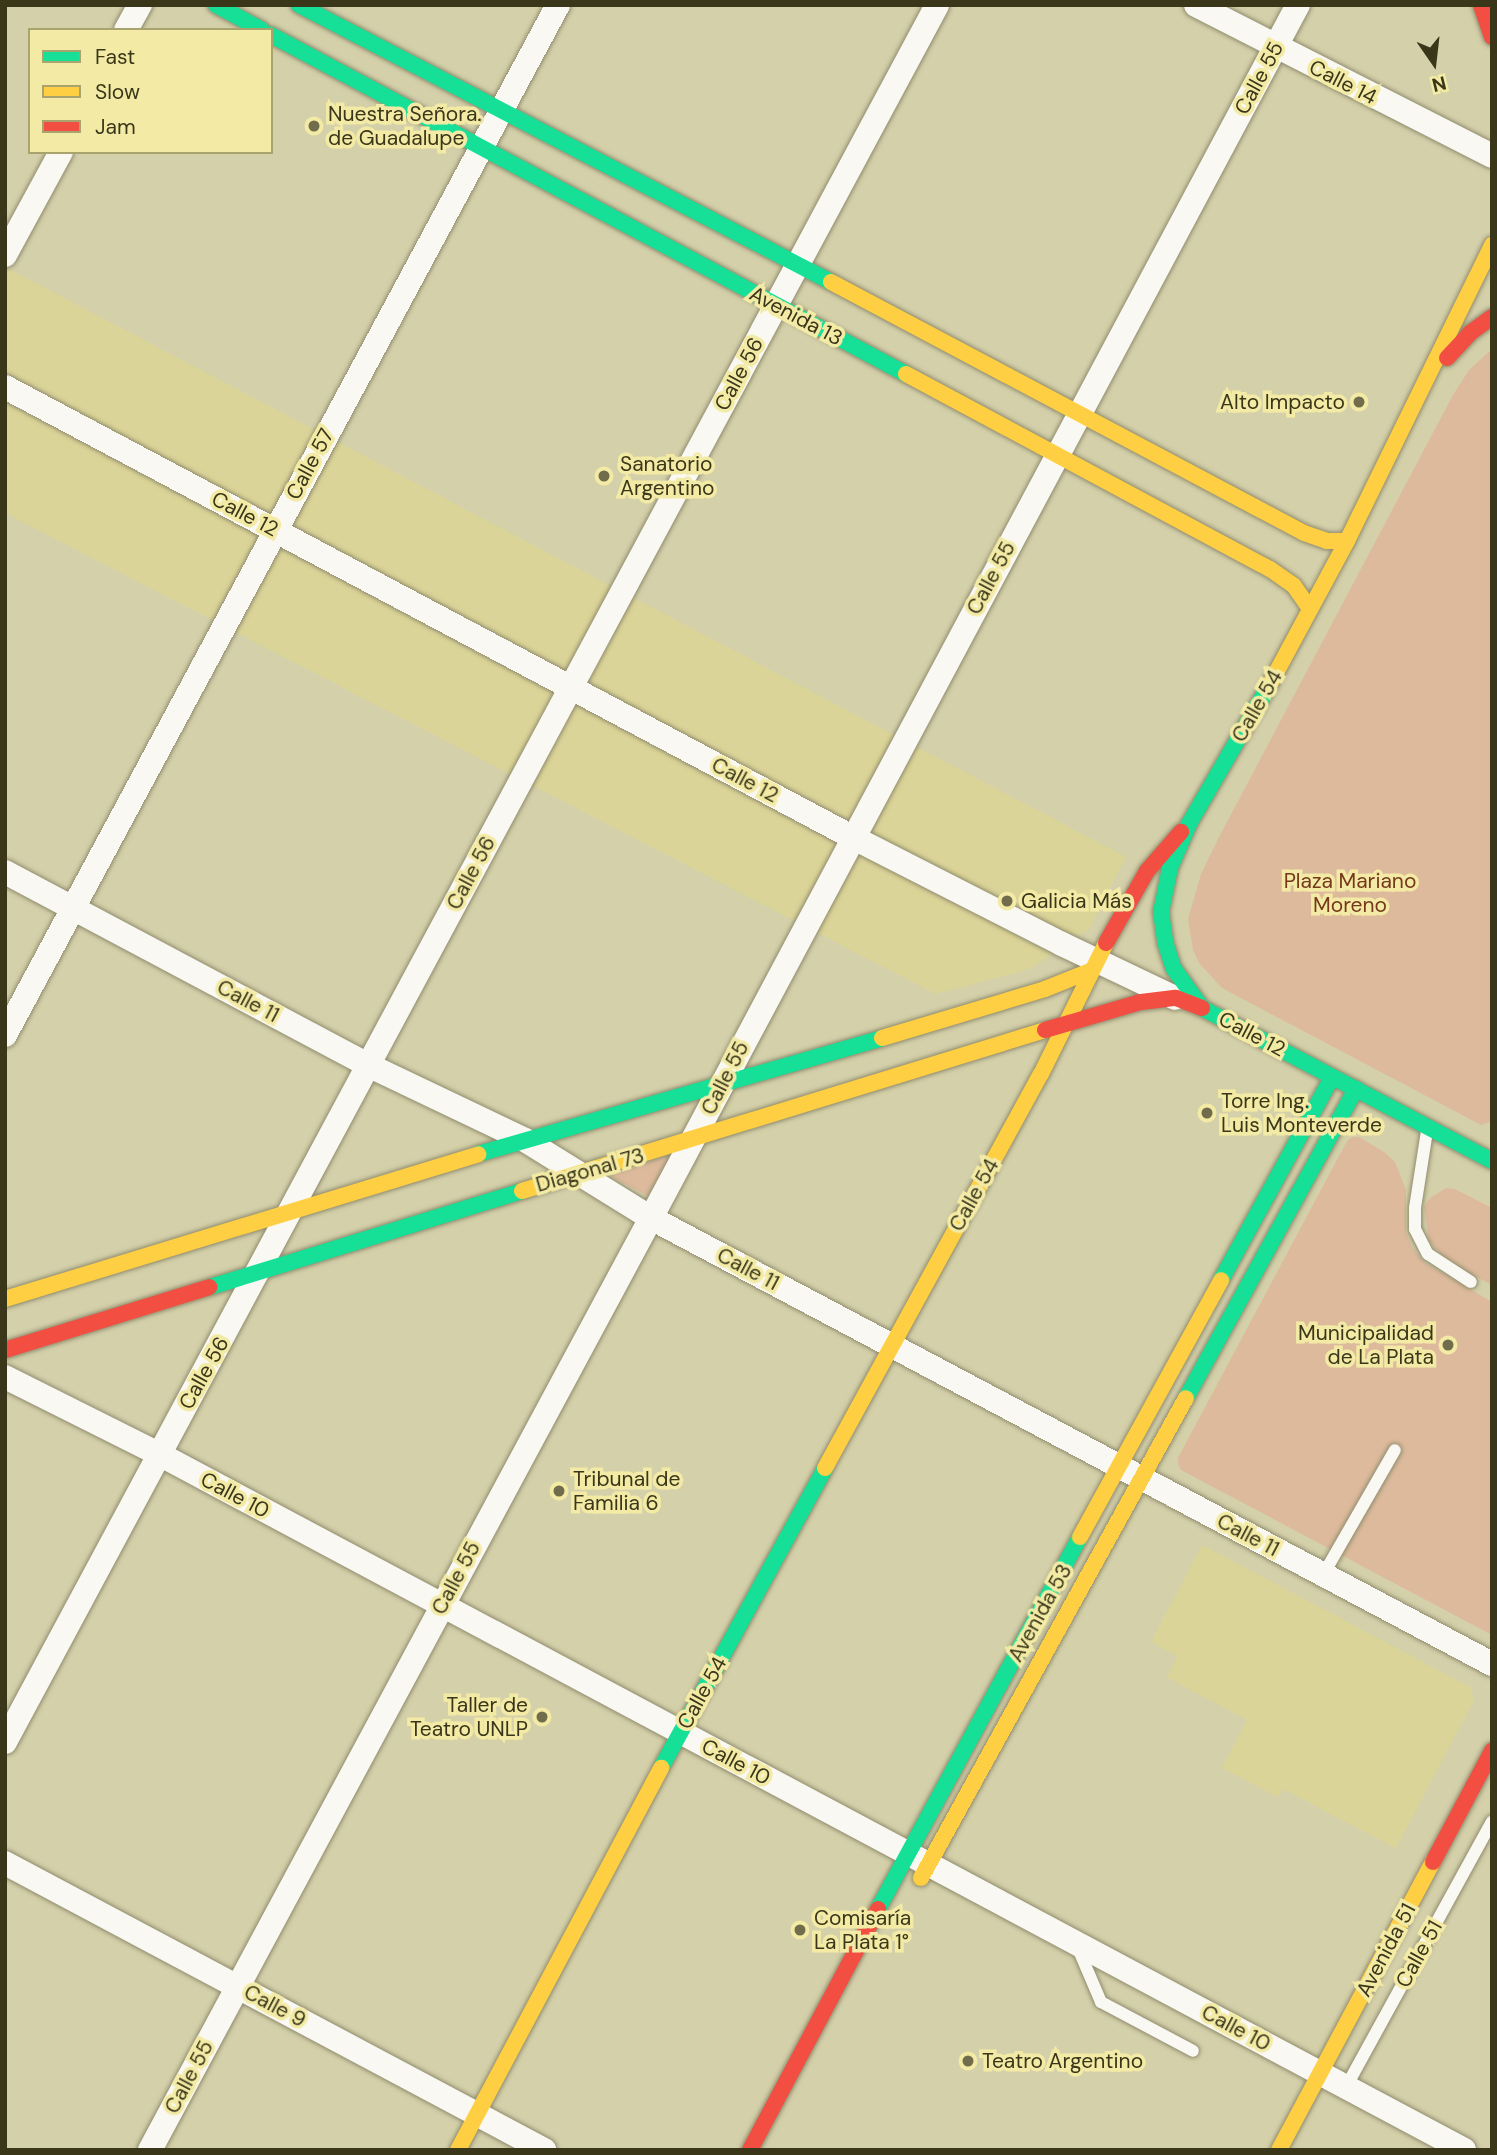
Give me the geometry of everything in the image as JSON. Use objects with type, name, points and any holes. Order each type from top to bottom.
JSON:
[{"type":"main road","points":[[216,5],[258,28]]},
{"type":"main road","points":[[299,5],[1080,412],[1304,533],[1327,541],[1347,541]]},
{"type":"main road","points":[[1481,5],[1492,37]]},
{"type":"main road","name":"Avenida 13","points":[[273,36],[1270,569],[1294,586],[1310,609]]},
{"type":"main road","name":"Calle 54","points":[[458,2150],[680,1732],[1067,1023],[1093,966],[1147,871],[1189,824],[1347,541],[1489,252]]},
{"type":"main road","points":[[1426,382],[1470,333],[1492,317]]},
{"type":"main road","points":[[1189,824],[1163,892],[1162,926],[1174,969],[1202,1008]]},
{"type":"main road","points":[[5,1299],[525,1140],[720,1087],[1045,989],[1093,966]]},
{"type":"main road","name":"Calle 12","points":[[1175,998],[1202,1008],[1492,1161]]},
{"type":"main road","name":"Diagonal 73","points":[[5,1350],[579,1172],[692,1141],[1067,1023],[1141,1002],[1175,998]]},
{"type":"main road","name":"Avenida 53","points":[[915,1888],[917,1858],[1120,1467],[1332,1077]]},
{"type":"main road","name":"Avenida 53","points":[[750,2150],[917,1858],[1143,1479],[1356,1089]]},
{"type":"main road","name":"Avenida 51","points":[[1279,2150],[1492,1751]]},
{"type":"street","points":[[127,28],[139,5]]},
{"type":"street","name":"Calle 57","points":[[5,1035],[558,5]]},
{"type":"street","name":"Calle 56","points":[[5,1742],[937,5]]},
{"type":"street","name":"Calle 14","points":[[1196,5],[1275,48],[1492,156]]},
{"type":"street","name":"Calle 55","points":[[150,2150],[441,1605],[652,1218],[852,837],[1298,5]]},
{"type":"street","points":[[5,255],[60,154]]},
{"type":"street","name":"Calle 12","points":[[5,387],[1093,966],[1175,998]]},
{"type":"street","name":"Calle 11","points":[[5,872],[368,1065],[525,1140],[652,1218],[1492,1664]]},
{"type":"street","name":"Calle 10","points":[[5,1377],[159,1454],[1464,2150]]},
{"type":"street","name":"Calle 9","points":[[5,1863],[544,2150]]},
{"type":"lane","points":[[1427,1128],[1415,1208],[1415,1229],[1428,1254],[1471,1282]]},
{"type":"lane","points":[[1323,1575],[1395,1450]]},
{"type":"lane","name":"Calle 51","points":[[1346,2087],[1492,1821]]},
{"type":"lane","points":[[1076,1943],[1101,2002],[1193,2050]]},
{"type":"shaded area","points":[[5,267],[1126,857],[1089,929],[1030,969],[936,994],[5,513]]},
{"type":"shaded area","points":[[1202,1545],[1470,1687],[1474,1700],[1396,1848],[1283,1789],[1278,1797],[1222,1768],[1247,1720],[1167,1677],[1177,1656],[1151,1642]]},
{"type":"green space","name":"Plaza Mariano Moreno","points":[[1492,349],[1492,1121],[1481,1125],[1222,988],[1199,963],[1193,950],[1188,919],[1201,874],[1218,839],[1453,395],[1469,370]]},
{"type":"green space","points":[[1352,1137],[1359,1137],[1395,1162],[1406,1190],[1406,1232],[1412,1247],[1424,1262],[1492,1302],[1492,1635],[1181,1470],[1178,1464],[1178,1458],[1347,1141]]},
{"type":"green space","points":[[672,1154],[648,1196],[610,1176]]},
{"type":"green space","points":[[1446,1188],[1455,1189],[1492,1208],[1492,1285],[1447,1261],[1429,1241],[1424,1207],[1430,1198]]},
{"type":"traffic: fast","points":[[216,5],[258,28]]},
{"type":"traffic: fast","points":[[299,5],[831,282]]},
{"type":"traffic: fast","points":[[273,36],[906,374]]},
{"type":"traffic: fast","points":[[1270,684],[1189,824],[1170,868],[1161,912],[1165,942],[1174,969],[1202,1008],[1492,1161]]},
{"type":"traffic: fast","points":[[478,1154],[882,1038]]},
{"type":"traffic: fast","points":[[1221,1280],[1332,1077]]},
{"type":"traffic: fast","points":[[1186,1398],[1356,1089]]},
{"type":"traffic: fast","points":[[210,1287],[522,1191]]},
{"type":"traffic: fast","points":[[661,1768],[825,1468]]},
{"type":"traffic: fast","points":[[878,1909],[1080,1537]]},
{"type":"traffic: slow","points":[[1270,684],[1347,541],[1492,245]]},
{"type":"traffic: slow","points":[[831,282],[1304,533],[1327,541],[1347,541]]},
{"type":"traffic: slow","points":[[906,374],[1270,569],[1294,586],[1310,609]]},
{"type":"traffic: slow","points":[[825,1468],[1041,1074],[1106,943]]},
{"type":"traffic: slow","points":[[882,1038],[1045,989],[1090,971]]},
{"type":"traffic: slow","points":[[522,1191],[1045,1030]]},
{"type":"traffic: slow","points":[[5,1299],[478,1154]]},
{"type":"traffic: slow","points":[[1080,1537],[1221,1280]]},
{"type":"traffic: slow","points":[[921,1878],[1186,1398]]},
{"type":"traffic: slow","points":[[458,2150],[661,1768]]},
{"type":"traffic: slow","points":[[1279,2150],[1433,1862]]},
{"type":"traffic: jam","points":[[1481,5],[1492,37]]},
{"type":"traffic: jam","points":[[1447,358],[1470,333],[1492,317]]},
{"type":"traffic: jam","points":[[1106,943],[1147,871],[1181,832]]},
{"type":"traffic: jam","points":[[1045,1030],[1141,1002],[1176,998],[1202,1008]]},
{"type":"traffic: jam","points":[[5,1350],[210,1287]]},
{"type":"traffic: jam","points":[[1433,1862],[1492,1751]]},
{"type":"traffic: jam","points":[[750,2150],[878,1909]]},
{"type":"place","name":"Nuestra Señora. de Guadalupe","points":[[314,126]]},
{"type":"place","name":"Alto Impacto","points":[[1359,402]]},
{"type":"place","name":"Sanatorio Argentino","points":[[604,476]]},
{"type":"place","name":"Galicia Más","points":[[1007,901]]},
{"type":"place","name":"Torre Ing. Luis Monteverde","points":[[1207,1113]]},
{"type":"place","name":"Municipalidad de La Plata","points":[[1448,1345]]},
{"type":"place","name":"Tribunal de Familia 6","points":[[559,1491]]},
{"type":"place","name":"Taller de Teatro UNLP","points":[[542,1717]]},
{"type":"place","name":"Comisaría La Plata 1°","points":[[800,1930]]},
{"type":"place","name":"Teatro Argentino","points":[[968,2061]]}]
